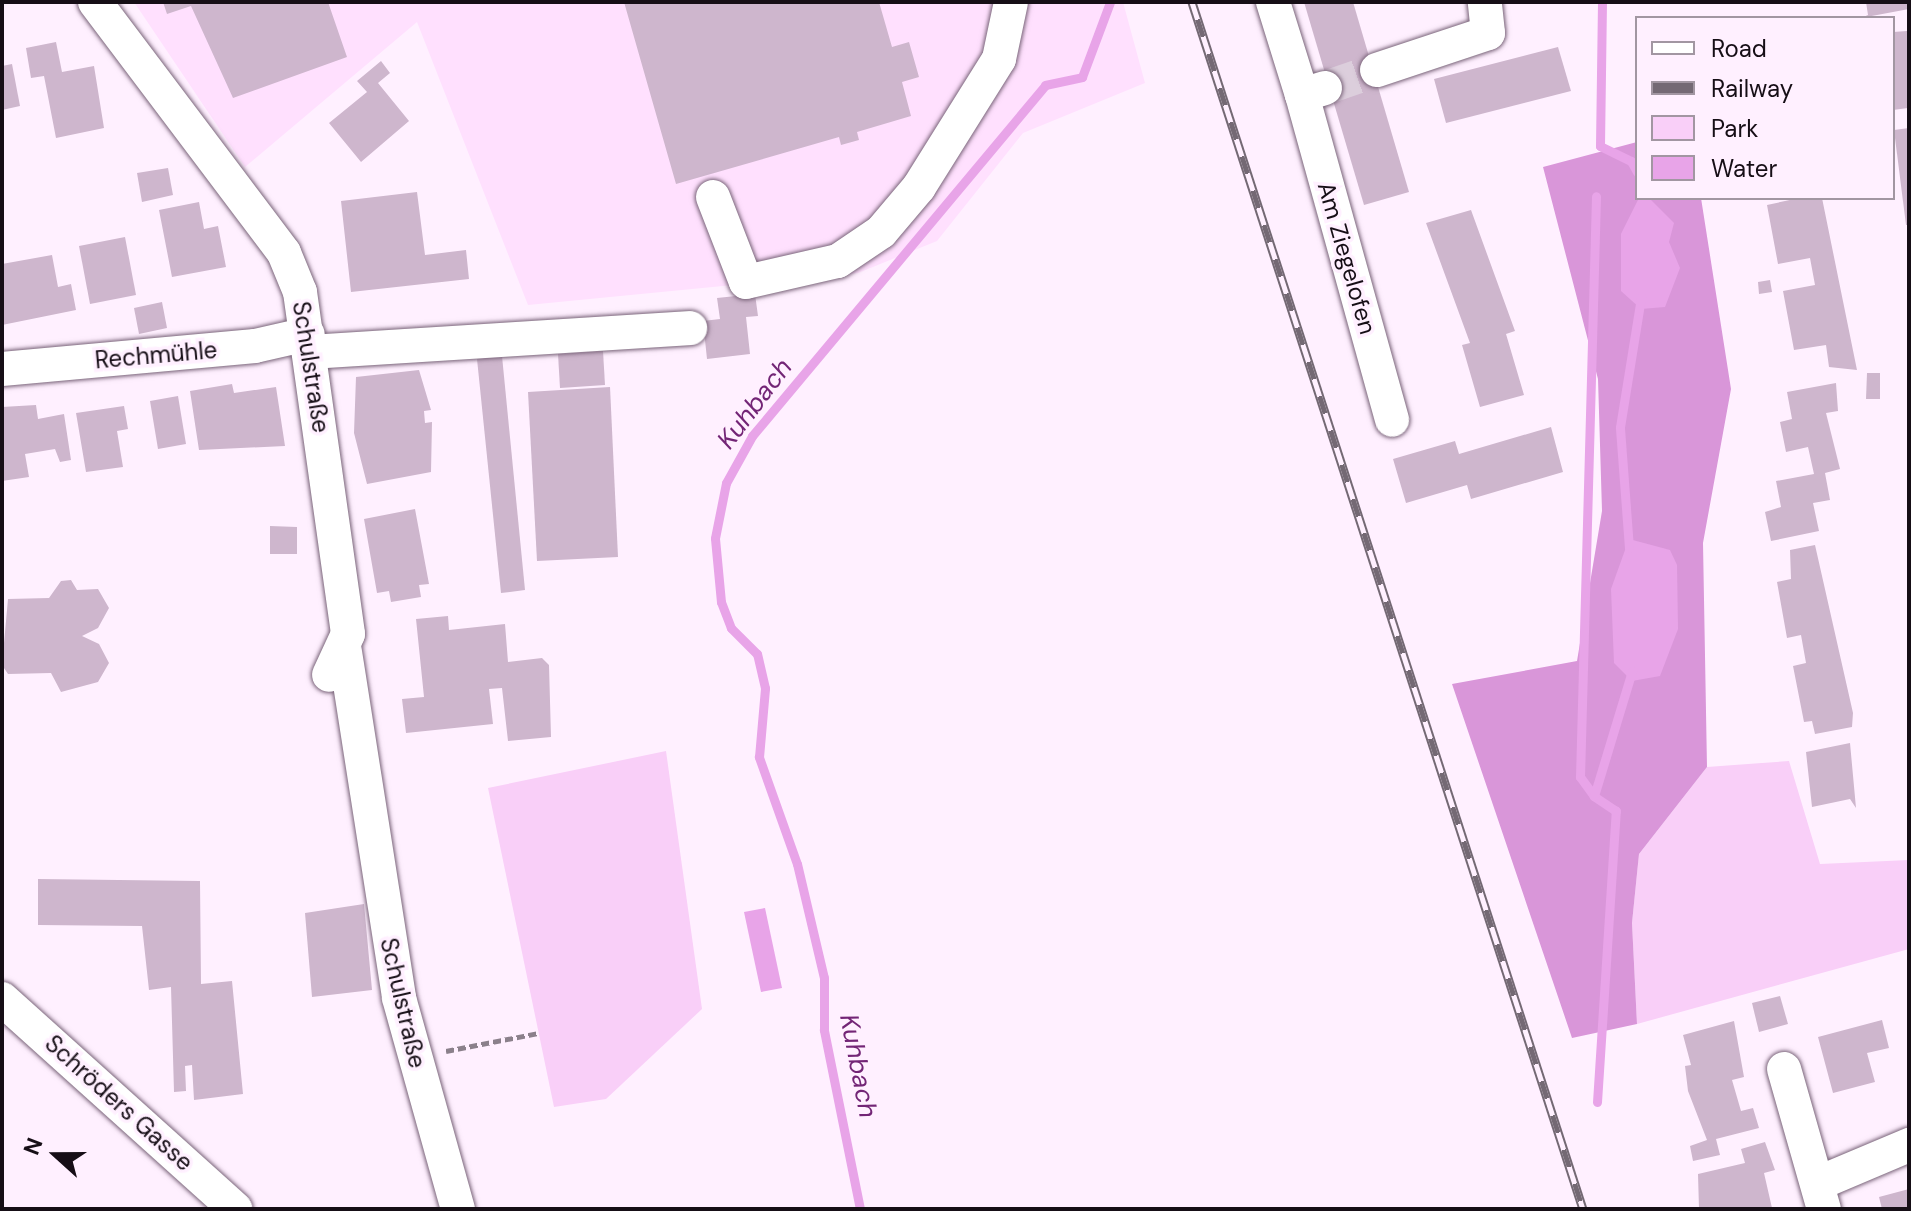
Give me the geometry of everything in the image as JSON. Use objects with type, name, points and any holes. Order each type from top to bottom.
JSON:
[{"type":"street","name":"Schulstraße","points":[[95,2],[284,253],[310,343],[337,663],[399,998],[458,1209]]},
{"type":"street","points":[[713,197],[746,282],[838,261],[881,232],[919,187],[999,59],[1011,2]]},
{"type":"street","name":"Am Ziegelofen","points":[[1273,2],[1314,91],[1392,420]]},
{"type":"street","points":[[1377,70],[1488,33],[1485,2]]},
{"type":"street","name":"Rechmühle","points":[[2,369],[255,346],[690,328]]},
{"type":"street","name":"Schröders Gasse","points":[[2,999],[235,1209]]},
{"type":"street","points":[[1784,1069],[1822,1196],[1909,1145]]},
{"type":"path","points":[[469,1047],[539,1033]]},
{"type":"shaded area","points":[[134,2],[1123,2],[1145,83],[1023,133],[937,241],[858,273],[528,305],[417,22],[245,167]]},
{"type":"shaded area","points":[[1635,143],[1635,200],[1701,200],[1731,389],[1703,543],[1707,767],[1639,854],[1632,923],[1637,1024],[1572,1038],[1452,684],[1577,661],[1602,511],[1598,379],[1543,167]]},
{"type":"green space","points":[[666,751],[702,1009],[606,1099],[554,1107],[488,788]]},
{"type":"green space","points":[[1789,761],[1820,864],[1909,860],[1909,949],[1637,1024],[1632,923],[1639,854],[1707,767]]},
{"type":"water","points":[[1638,200],[1651,200],[1674,223],[1669,242],[1680,268],[1665,307],[1641,309],[1621,291],[1621,234]]},
{"type":"water","points":[[1629,539],[1670,550],[1677,565],[1678,629],[1660,676],[1632,681],[1614,663],[1611,589]]},
{"type":"water","points":[[765,908],[782,988],[761,992],[744,912]]},
{"type":"building","points":[[163,2],[328,2],[347,57],[233,98],[191,6],[167,14]]},
{"type":"building","points":[[624,2],[879,2],[892,47],[909,42],[919,77],[902,82],[911,116],[857,132],[859,140],[841,145],[839,137],[676,184]]},
{"type":"building","points":[[1304,2],[1353,2],[1409,192],[1364,205]]},
{"type":"building","points":[[1866,2],[1909,2],[1909,9],[1866,16]]},
{"type":"building","points":[[1907,31],[1908,108],[1895,110],[1895,32]]},
{"type":"building","points":[[56,42],[62,72],[94,66],[104,128],[56,138],[44,76],[31,78],[26,48]]},
{"type":"building","points":[[1558,47],[1571,91],[1446,123],[1434,79]]},
{"type":"building","points":[[381,61],[390,73],[378,83],[409,121],[361,162],[329,123],[367,92],[357,81]]},
{"type":"building","points":[[12,64],[20,106],[2,110],[2,66]]},
{"type":"building","points":[[1909,128],[1909,225],[1906,225],[1895,130]]},
{"type":"building","points":[[168,168],[173,195],[142,202],[137,173]]},
{"type":"building","points":[[417,192],[425,255],[466,250],[469,279],[351,292],[341,201]]},
{"type":"building","points":[[1790,200],[1822,200],[1857,370],[1829,367],[1826,345],[1794,350],[1783,291],[1815,285],[1810,258],[1778,264],[1767,205]]},
{"type":"building","points":[[199,202],[204,229],[218,226],[226,267],[172,277],[159,210]]},
{"type":"building","points":[[1471,210],[1515,331],[1506,334],[1524,395],[1480,407],[1462,345],[1470,343],[1426,223]]},
{"type":"building","points":[[125,237],[136,295],[90,304],[79,246]]},
{"type":"building","points":[[52,255],[58,287],[71,284],[76,310],[2,325],[2,264]]},
{"type":"building","points":[[1770,280],[1772,292],[1759,294],[1758,282]]},
{"type":"building","points":[[755,294],[758,316],[746,317],[750,354],[707,359],[703,321],[720,319],[717,298]]},
{"type":"building","points":[[162,302],[167,328],[139,334],[134,308]]},
{"type":"building","points":[[603,351],[605,385],[560,388],[558,354]]},
{"type":"building","points":[[502,356],[525,590],[501,593],[477,359]]},
{"type":"building","points":[[419,370],[431,410],[424,411],[425,423],[432,422],[431,472],[367,484],[354,433],[356,377]]},
{"type":"building","points":[[1867,373],[1880,373],[1880,399],[1866,399]]},
{"type":"building","points":[[1836,383],[1838,411],[1826,413],[1840,469],[1825,473],[1830,500],[1813,503],[1819,531],[1771,541],[1765,512],[1781,507],[1776,481],[1814,474],[1808,447],[1786,452],[1780,422],[1792,419],[1787,392]]},
{"type":"building","points":[[232,384],[234,393],[276,387],[285,446],[199,450],[190,391]]},
{"type":"building","points":[[610,387],[618,557],[537,561],[528,392]]},
{"type":"building","points":[[178,396],[186,444],[158,449],[150,401]]},
{"type":"building","points":[[36,405],[38,419],[64,414],[71,460],[60,462],[55,449],[25,454],[29,477],[2,481],[2,407]]},
{"type":"building","points":[[124,406],[128,429],[117,431],[123,467],[86,472],[76,413]]},
{"type":"building","points":[[1551,427],[1563,472],[1471,499],[1467,485],[1406,503],[1393,459],[1455,441],[1459,454]]},
{"type":"building","points":[[415,509],[429,584],[419,585],[421,597],[391,602],[389,591],[377,593],[364,519]]},
{"type":"building","points":[[270,526],[297,527],[297,554],[270,554]]},
{"type":"building","points":[[1815,545],[1853,713],[1852,727],[1815,734],[1812,721],[1804,722],[1793,666],[1806,663],[1801,635],[1787,638],[1777,582],[1791,579],[1790,550]]},
{"type":"building","points":[[71,580],[77,590],[98,589],[109,608],[98,628],[82,636],[99,644],[109,663],[98,682],[61,692],[51,673],[8,674],[2,665],[8,599],[49,598],[61,581]]},
{"type":"building","points":[[448,616],[449,630],[505,624],[508,662],[542,658],[549,665],[551,737],[508,741],[502,688],[489,689],[493,724],[406,733],[402,699],[424,697],[416,619]]},
{"type":"building","points":[[1850,743],[1856,808],[1850,799],[1812,807],[1806,752]]},
{"type":"building","points":[[38,879],[200,881],[201,984],[232,981],[243,1094],[194,1100],[192,1065],[185,1066],[186,1091],[174,1092],[171,987],[149,990],[142,926],[38,925]]},
{"type":"building","points":[[364,904],[372,990],[312,997],[305,913]]},
{"type":"building","points":[[1780,996],[1788,1024],[1759,1032],[1752,1003]]},
{"type":"building","points":[[1882,1020],[1889,1048],[1867,1053],[1875,1082],[1833,1093],[1818,1037]]},
{"type":"building","points":[[1734,1021],[1744,1077],[1732,1080],[1741,1111],[1753,1108],[1759,1128],[1716,1139],[1720,1155],[1693,1161],[1690,1146],[1707,1140],[1688,1091],[1685,1066],[1691,1065],[1683,1035]]},
{"type":"building","points":[[1765,1142],[1775,1170],[1764,1173],[1772,1208],[1785,1209],[1699,1209],[1698,1174],[1745,1163],[1741,1149]]},
{"type":"building","points":[[1909,1189],[1909,1209],[1882,1209],[1879,1197]]},
{"type":"waterway","name":"Kuhbach","points":[[860,1209],[824,1030],[824,978],[797,864],[759,757],[765,688],[757,654],[731,628],[721,602],[715,538],[726,483],[752,436],[1045,85],[1082,77],[1110,2]]},
{"type":"waterway","points":[[1602,2],[1600,146],[1631,161],[1635,168]]},
{"type":"waterway","points":[[1594,796],[1580,777],[1596,196]]},
{"type":"waterway","points":[[1629,548],[1620,427],[1641,297]]},
{"type":"waterway","points":[[1597,1102],[1616,811],[1594,796],[1632,671]]},
{"type":"tunnel","points":[[1325,88],[1377,70]]},
{"type":"railway","points":[[1192,2],[1583,1209]]}]
